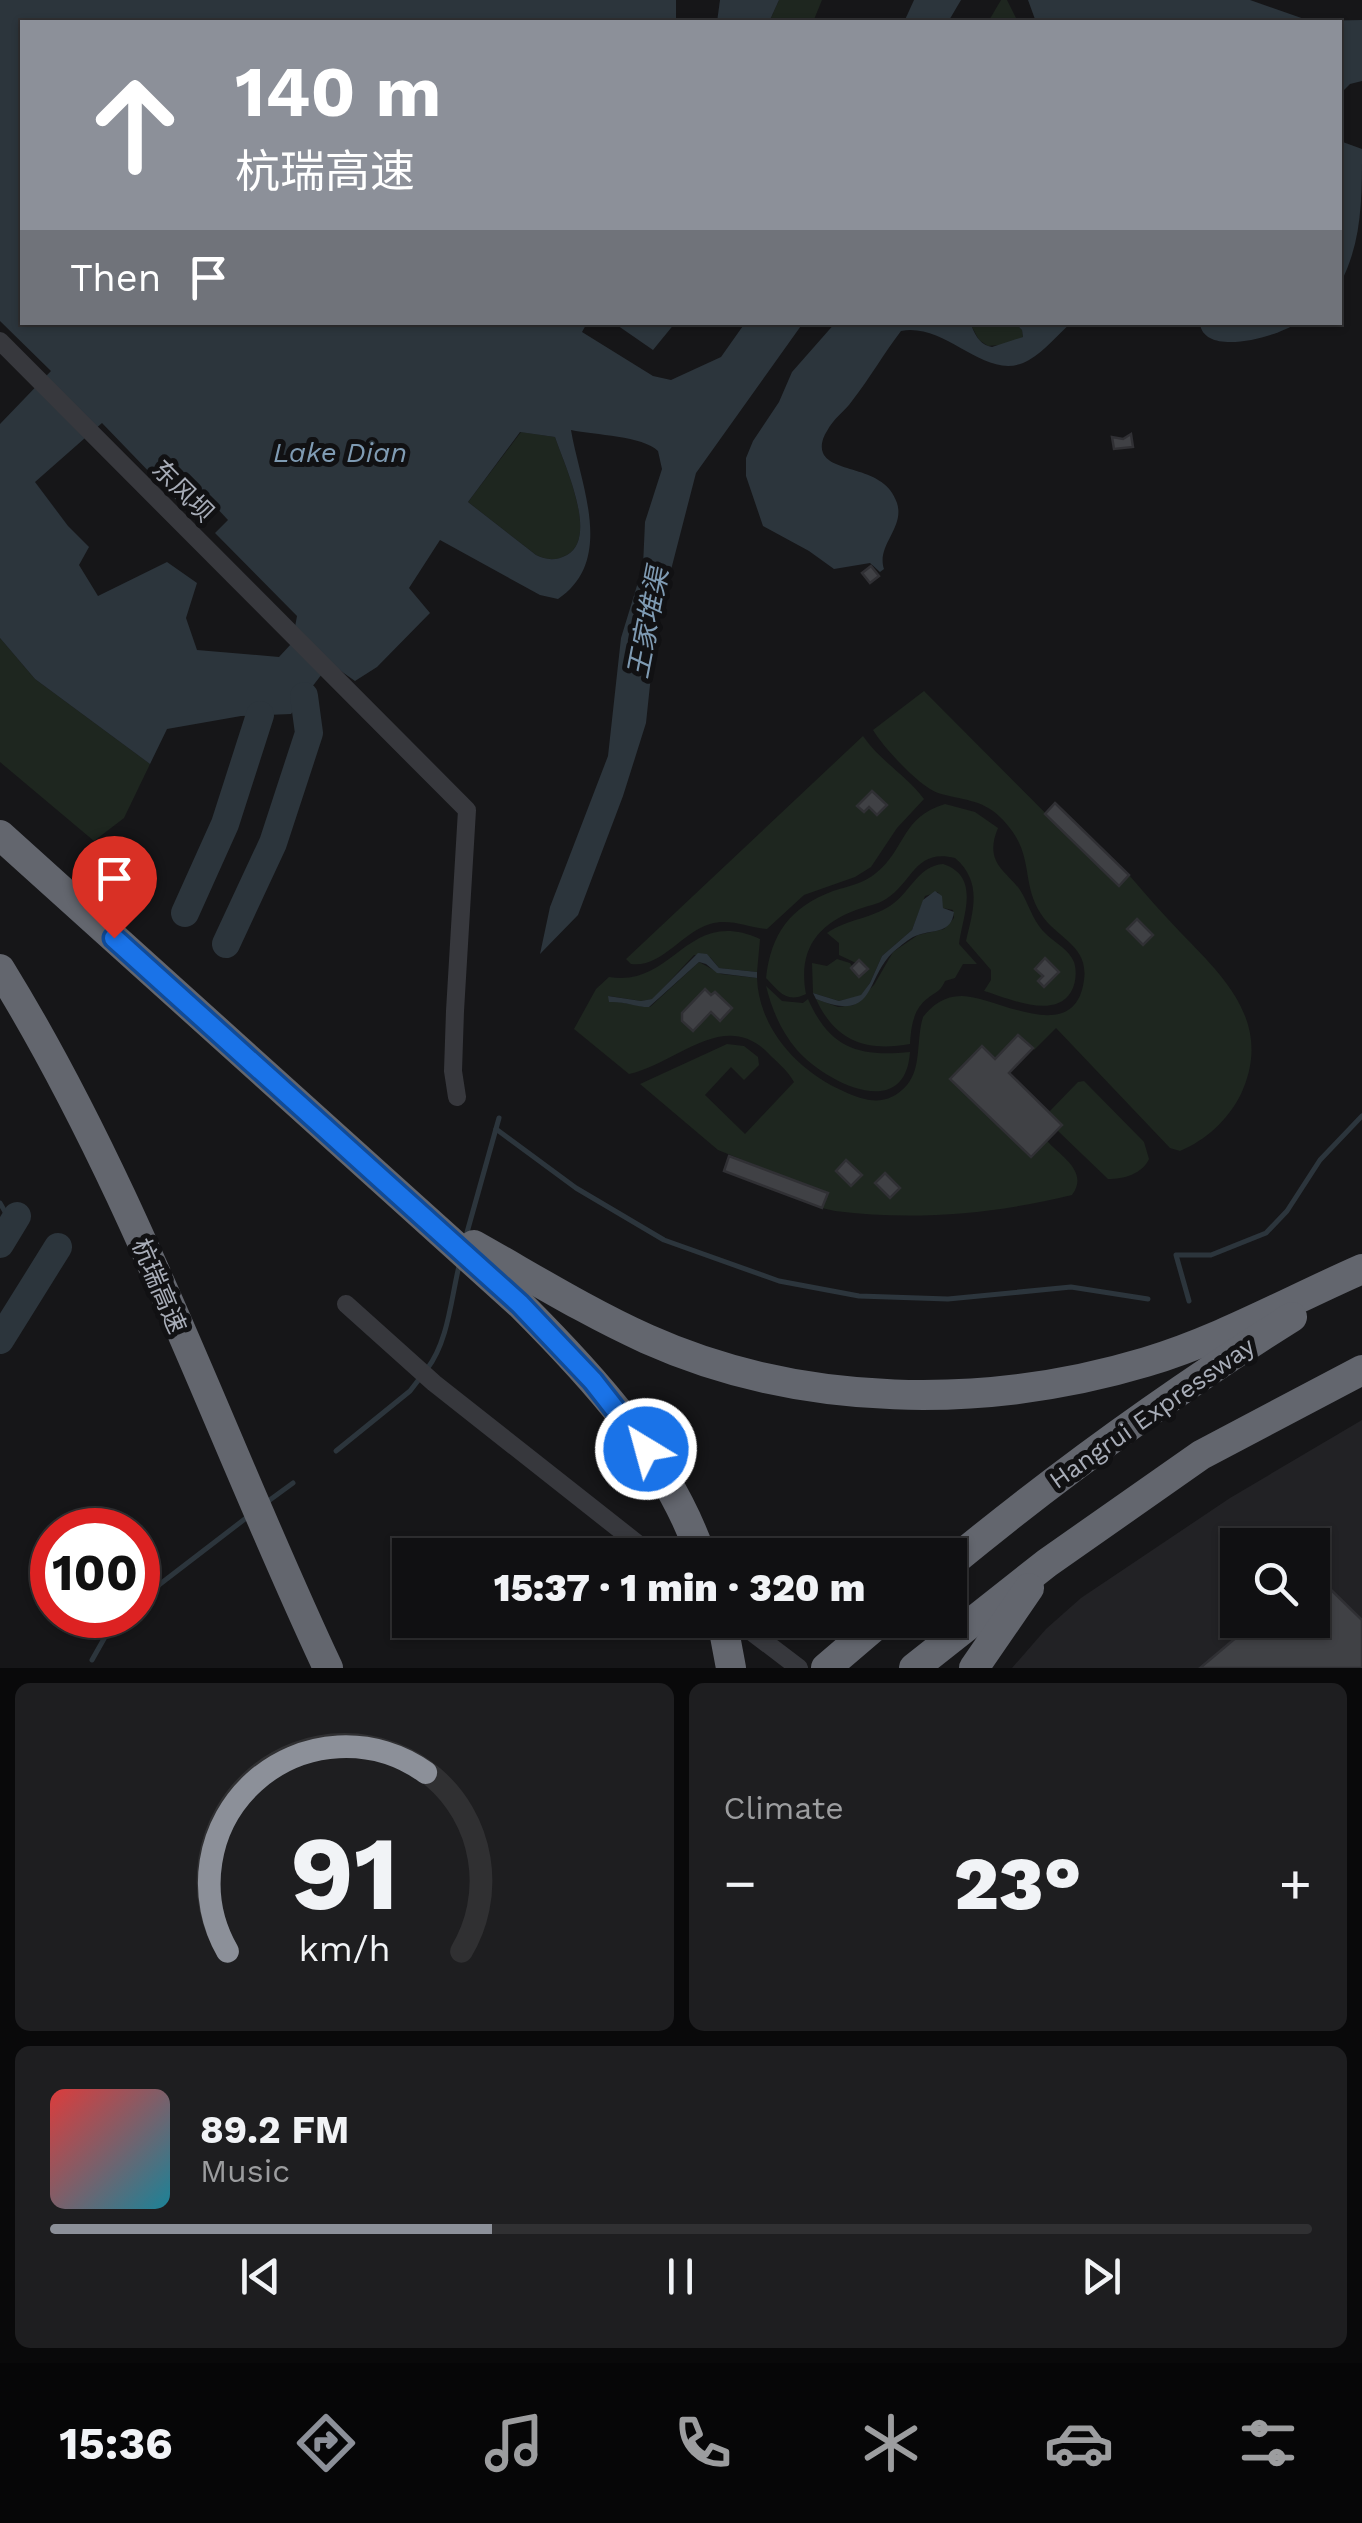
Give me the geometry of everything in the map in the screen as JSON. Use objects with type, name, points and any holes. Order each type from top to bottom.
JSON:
[{"type":"highway","points":[[0,835],[520,1304],[610,1402],[654,1461],[696,1538]]},
{"type":"highway","name":"杭瑞高速","points":[[0,969],[97,1146],[302,1611]]},
{"type":"highway","points":[[419,1214],[549,1289],[650,1340],[766,1377],[871,1392],[1022,1389],[1147,1362],[1362,1271]]},
{"type":"highway","name":"Hangrui Expressway","points":[[967,1550],[1189,1382],[1362,1271]]},
{"type":"highway","points":[[914,1668],[1047,1563],[1200,1456],[1357,1373]]},
{"type":"highway","points":[[974,1668],[1047,1563]]},
{"type":"highway","points":[[302,1611],[320,1668]]},
{"type":"highway","points":[[302,1611],[328,1668]]},
{"type":"highway","points":[[725,1638],[730,1668]]},
{"type":"highway","points":[[826,1668],[861,1638]]},
{"type":"street","name":"东风坝","points":[[0,340],[467,810],[455,1011],[453,1071],[457,1097]]},
{"type":"street","points":[[346,1304],[434,1383],[630,1538]]},
{"type":"street","points":[[760,1638],[799,1668]]},
{"type":"shaded area","points":[[779,0],[822,0],[814,20],[770,20]]},
{"type":"shaded area","points":[[1001,0],[1007,0],[1017,20],[989,20]]},
{"type":"shaded area","points":[[1017,325],[1023,337],[1011,344],[988,346],[979,340],[972,327]]},
{"type":"shaded area","points":[[521,432],[555,437],[571,481],[580,533],[576,546],[559,558],[536,555],[468,502]]},
{"type":"shaded area","points":[[0,638],[35,679],[150,764],[124,818],[94,841],[0,762]]},
{"type":"shaded area","points":[[924,691],[1118,886],[1129,875],[1214,968],[1240,1004],[1248,1024],[1249,1069],[1241,1094],[1223,1121],[1180,1151],[1170,1148],[1056,1028],[1034,1050],[1019,1035],[995,1059],[982,1047],[951,1080],[1031,1157],[1047,1141],[1060,1153],[1076,1172],[1072,1195],[954,1214],[835,1211],[822,1208],[827,1194],[718,1150],[640,1084],[727,1044],[744,1046],[758,1057],[759,1065],[744,1080],[731,1067],[705,1095],[745,1134],[794,1082],[779,1063],[751,1041],[717,1037],[629,1074],[574,1029],[596,989],[609,977],[631,977],[650,971],[697,939],[735,932],[760,939],[757,972],[719,968],[710,957],[694,955],[653,999],[609,996],[609,1001],[650,1007],[699,962],[721,974],[757,978],[759,997],[773,1031],[797,1060],[843,1091],[876,1100],[892,1097],[912,1078],[923,1017],[944,999],[975,998],[1032,1014],[1066,1011],[1077,1000],[1084,980],[1082,958],[1047,922],[1034,902],[1023,855],[1011,830],[986,807],[930,789],[893,756],[873,730]]},
{"type":"shaded area","points":[[863,736],[924,799],[897,828],[871,867],[855,877],[804,895],[767,929],[718,922],[700,928],[652,961],[631,964],[626,959]]},
{"type":"shaded area","points":[[945,804],[975,812],[998,828],[993,851],[996,860],[1018,887],[1039,926],[1072,958],[1076,973],[1071,992],[1054,1005],[1042,1006],[984,991],[991,980],[991,970],[966,941],[974,897],[970,877],[955,858],[942,856],[923,862],[886,899],[830,923],[808,952],[806,994],[793,998],[779,991],[766,978],[773,948],[785,924],[805,905],[876,873],[920,817]]},
{"type":"shaded area","points":[[943,864],[955,870],[966,888],[959,944],[977,964],[963,964],[955,978],[945,981],[923,1002],[914,1019],[910,1044],[879,1046],[842,1034],[816,999],[838,1007],[854,1005],[874,985],[893,952],[918,935],[944,929],[954,918],[953,910],[943,908],[938,892],[925,896],[912,930],[882,956],[861,996],[839,1001],[813,993],[812,963],[827,966],[837,959],[850,963],[859,977],[867,968],[860,960],[856,963],[839,955],[839,943],[827,933],[886,908],[921,874]]},
{"type":"shaded area","points":[[766,986],[782,1001],[803,1003],[808,999],[826,1029],[848,1046],[876,1053],[910,1052],[905,1074],[894,1086],[879,1091],[862,1090],[825,1074],[786,1035]]},
{"type":"shaded area","points":[[1084,1081],[1144,1142],[1149,1159],[1137,1172],[1108,1179],[1057,1130],[1062,1124],[1049,1112],[1078,1082]]},
{"type":"shaded area","points":[[1362,1420],[1362,1668],[1012,1668],[1046,1629],[1081,1598],[1230,1498]]},
{"type":"water","name":"Lake Dian","points":[[0,0],[676,0],[676,20],[20,20],[20,325],[586,325],[582,332],[653,376],[671,380],[721,357],[744,325],[802,325],[696,473],[656,628],[646,723],[623,796],[578,915],[540,954],[550,907],[608,756],[621,638],[643,566],[645,522],[662,469],[658,451],[630,439],[571,430],[590,520],[590,543],[586,564],[576,583],[558,599],[540,595],[440,540],[409,588],[430,613],[377,667],[355,681],[338,669],[322,674],[291,714],[241,716],[167,729],[150,764],[35,679],[0,638],[0,424],[51,371],[0,321]],"holes":[[[102,423],[183,507],[199,489],[228,520],[215,533],[297,616],[292,643],[279,657],[197,650],[186,618],[197,583],[167,562],[98,596],[79,565],[89,547],[35,482]],[[520,432],[555,437],[576,499],[580,533],[576,546],[567,555],[547,559],[536,555],[468,502]]]},
{"type":"water","points":[[720,0],[779,0],[770,20],[717,20]]},
{"type":"water","points":[[914,0],[961,0],[949,20],[905,20]]},
{"type":"water","points":[[1028,0],[1250,0],[1307,20],[1035,20]]},
{"type":"water","points":[[1342,20],[1362,20],[1362,81],[1350,84],[1342,92]]},
{"type":"water","points":[[1342,142],[1362,149],[1357,236],[1342,279]]},
{"type":"water","points":[[617,325],[673,325],[653,350]]},
{"type":"water","points":[[833,325],[974,325],[977,337],[992,347],[1023,337],[1017,325],[1069,325],[1035,356],[1013,366],[982,359],[935,335],[901,331],[830,427],[822,445],[828,460],[882,482],[897,503],[897,520],[880,572],[870,563],[834,569],[763,526],[746,476],[746,458],[792,372]]},
{"type":"water","points":[[1200,325],[1293,325],[1244,341],[1215,340],[1205,334]]},
{"type":"water","points":[[935,891],[942,896],[943,908],[954,912],[950,924],[915,936],[898,948],[861,1001],[851,1006],[816,999],[813,993],[839,1001],[861,995],[882,956],[912,930],[923,900]]},
{"type":"water","points":[[698,953],[707,954],[719,968],[757,972],[757,978],[717,973],[699,962],[649,1007],[609,1002],[608,996],[652,999]]},
{"type":"building","points":[[1131,434],[1133,447],[1114,449],[1112,437],[1123,439]]},
{"type":"building","points":[[871,566],[879,576],[870,583],[862,573]]},
{"type":"building","points":[[872,791],[887,805],[877,815],[869,807],[864,812],[857,806]]},
{"type":"building","points":[[1055,803],[1129,875],[1119,886],[1045,814]]},
{"type":"building","points":[[1137,919],[1153,935],[1143,945],[1127,929]]},
{"type":"building","points":[[1045,958],[1059,972],[1044,987],[1038,981],[1043,976],[1035,969]]},
{"type":"building","points":[[859,960],[868,969],[859,977],[851,968]]},
{"type":"building","points":[[705,989],[711,995],[715,992],[732,1008],[720,1021],[711,1012],[693,1031],[682,1021],[682,1013]]},
{"type":"building","points":[[1018,1035],[1033,1048],[1009,1073],[1062,1125],[1031,1157],[950,1079],[982,1046],[995,1059]]},
{"type":"building","points":[[729,1156],[828,1193],[822,1208],[724,1171]]},
{"type":"building","points":[[846,1160],[862,1175],[851,1186],[836,1171]]},
{"type":"building","points":[[885,1173],[900,1188],[890,1198],[875,1183]]},
{"type":"building","points":[[1330,1589],[1362,1620],[1362,1668],[1200,1668],[1236,1638],[1330,1638]]},
{"type":"waterway","points":[[226,944],[273,843],[309,733],[304,696]]},
{"type":"waterway","points":[[185,913],[225,824],[260,715]]},
{"type":"waterway","points":[[1189,1301],[1176,1255],[1211,1255],[1266,1233],[1287,1211],[1320,1160],[1362,1116]]},
{"type":"waterway","name":"王家堆渠","points":[[466,1236],[499,1118]]},
{"type":"waterway","points":[[496,1129],[576,1188],[664,1240],[779,1281],[859,1296],[948,1299],[1071,1287],[1148,1299]]},
{"type":"waterway","points":[[0,1203],[12,1224]]},
{"type":"waterway","points":[[0,1244],[17,1216]]},
{"type":"waterway","points":[[0,1340],[58,1247]]},
{"type":"waterway","name":"王家堆渠","points":[[427,1369],[444,1333],[459,1266]]},
{"type":"waterway","name":"王家堆渠","points":[[336,1451],[410,1391],[420,1378]]},
{"type":"waterway","name":"王家堆渠","points":[[267,1502],[293,1483]]},
{"type":"waterway","name":"王家堆渠","points":[[160,1584],[250,1515]]},
{"type":"waterway","name":"王家堆渠","points":[[92,1660],[104,1638]]},
{"type":"route","points":[[114,938],[520,1304],[593,1381],[646,1449]]}]
